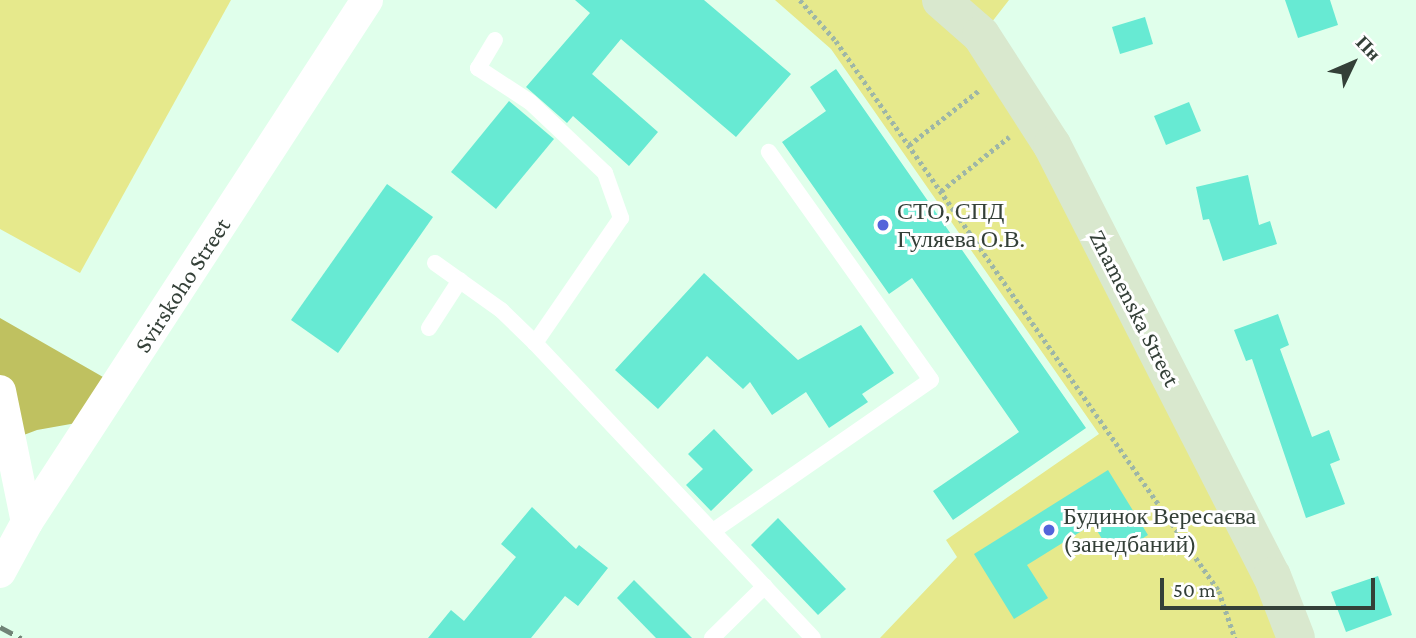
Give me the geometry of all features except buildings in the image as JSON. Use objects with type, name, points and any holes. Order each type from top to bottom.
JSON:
[{"type":"main road","name":"Znamenska Street","points":[[941,0],[981,35],[1006,68],[1032,118],[1052,145],[1272,576],[1296,638]]},
{"type":"street","name":"Svirskoho Street","points":[[0,572],[27,522],[366,0]]},
{"type":"street","points":[[0,391],[27,522]]},
{"type":"lane","points":[[495,40],[478,68],[530,102],[605,173],[621,218],[535,343]]},
{"type":"lane","points":[[713,531],[931,380],[769,152]]},
{"type":"lane","points":[[435,262],[501,310],[535,343],[813,638]]},
{"type":"lane","points":[[429,328],[460,280]]},
{"type":"lane","points":[[712,638],[765,586]]},
{"type":"path","points":[[800,0],[836,41],[1219,591],[1235,638]]},
{"type":"path","points":[[909,145],[1006,68]]},
{"type":"path","points":[[941,191],[1032,118]]},
{"type":"green space","points":[[0,0],[231,0],[80,273],[0,229]]},
{"type":"green space","points":[[775,0],[1009,0],[981,36],[1296,638],[880,638],[957,557],[946,540],[1099,434],[831,49]]},
{"type":"shaded area","points":[[0,318],[117,385],[82,422],[37,430],[0,444]]},
{"type":"railway","points":[[0,627],[21,638]]},
{"type":"place","name":"СТО, СПД Гуляева О.В.","points":[[883,225]]},
{"type":"place","name":"Будинок Вересаєва (занедбаний)","points":[[1049,530]]}]
